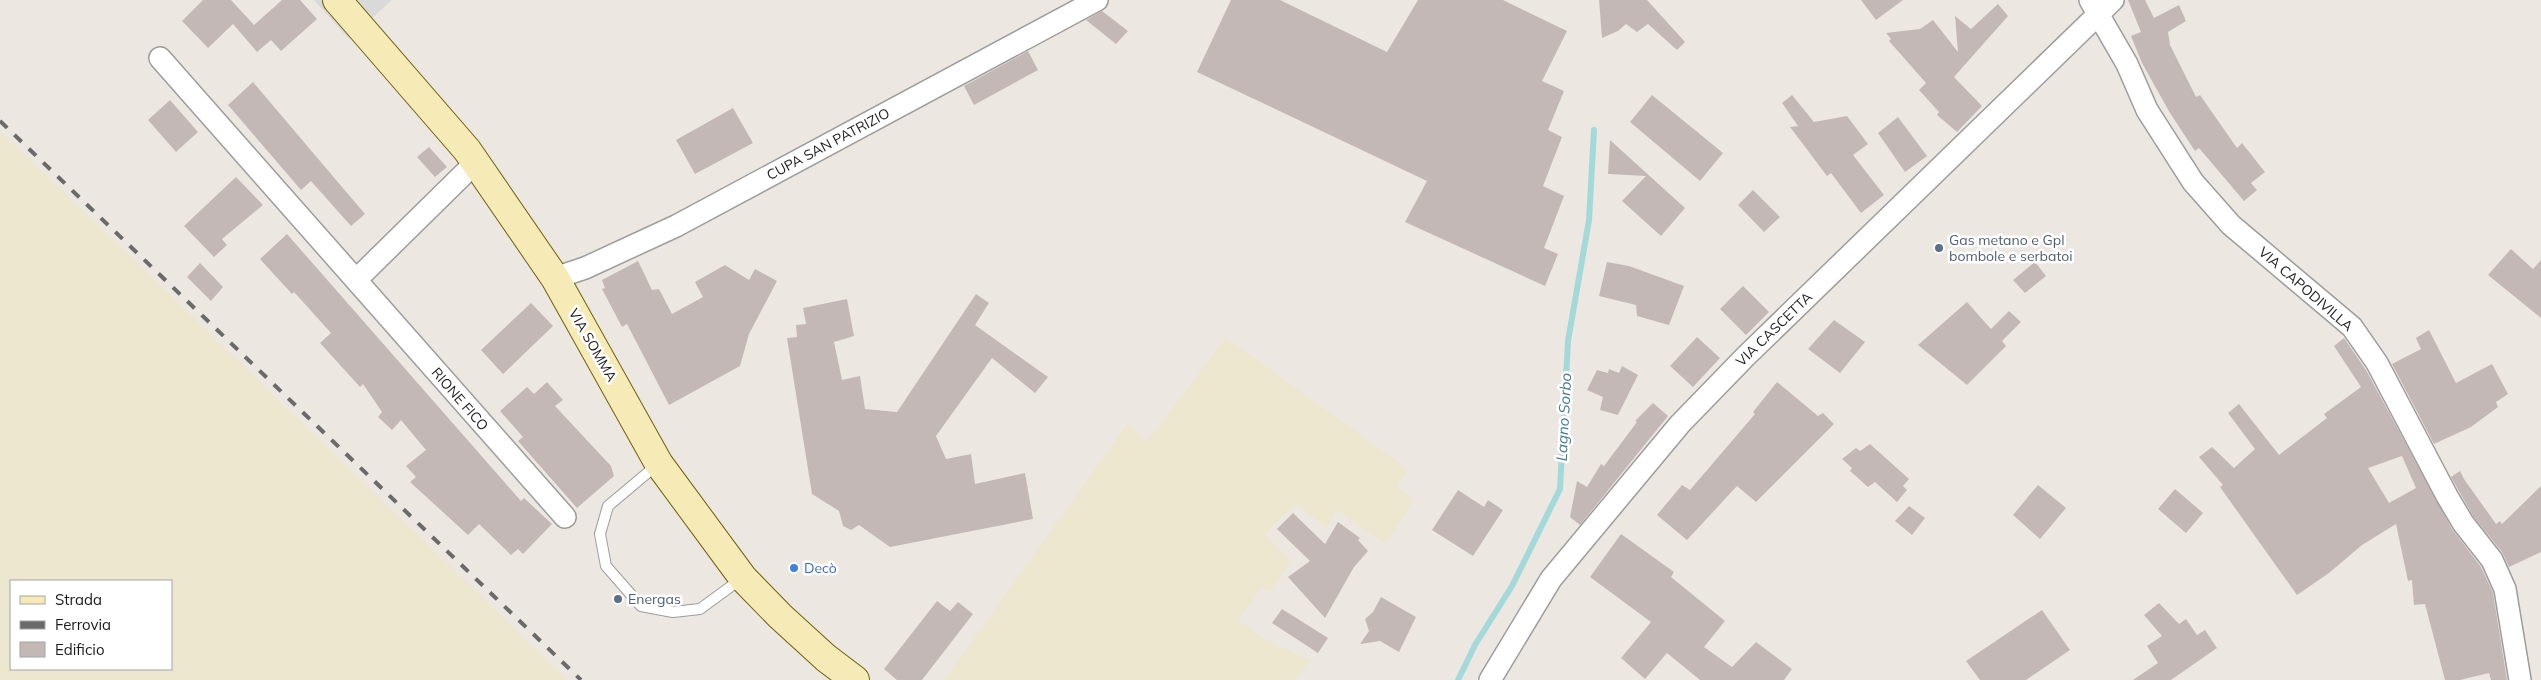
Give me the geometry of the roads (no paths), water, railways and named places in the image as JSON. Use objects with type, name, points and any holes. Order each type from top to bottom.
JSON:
[{"type":"main road","name":"VIA SOMMA","points":[[338,0],[476,162],[555,278],[659,464],[744,578],[800,634],[855,680]]},
{"type":"street","name":"CUPA SAN PATRIZIO","points":[[555,278],[585,268],[676,226],[1097,0]]},
{"type":"street","name":"VIA CASCETTA","points":[[1490,680],[1551,579],[1680,424],[1746,356],[2101,4]]},
{"type":"street","name":"VIA CAPODIVILLA","points":[[2101,4],[2147,110],[2193,182],[2232,225],[2352,327],[2377,363],[2447,496],[2463,523],[2492,560],[2505,589],[2520,680]]},
{"type":"street","name":"RIONE FICO","points":[[160,58],[565,517]]},
{"type":"street","points":[[356,280],[476,162]]},
{"type":"lane","points":[[659,464],[608,506],[600,534],[606,566],[641,606],[673,612],[700,609],[744,578]]},
{"type":"waterway","name":"Lagno Sorbo","points":[[1458,680],[1475,645],[1512,586],[1560,489],[1568,341],[1589,220],[1594,130]]},
{"type":"railway","points":[[0,121],[581,680]]},
{"type":"place","name":"Gas metano e Gpl bombole e serbatoi","points":[[1939,248]]},
{"type":"place","name":"Decò","points":[[794,568]]},
{"type":"place","name":"Energas","points":[[618,599]]}]
